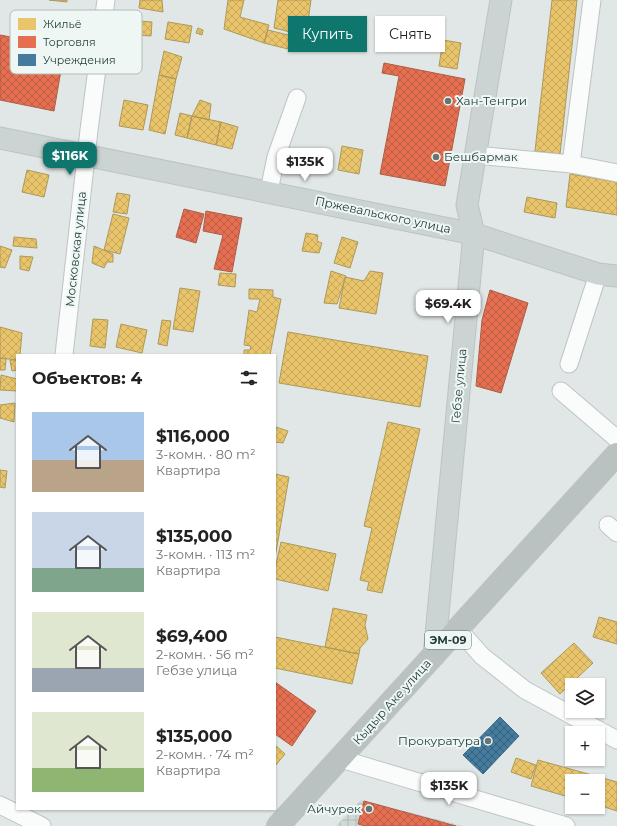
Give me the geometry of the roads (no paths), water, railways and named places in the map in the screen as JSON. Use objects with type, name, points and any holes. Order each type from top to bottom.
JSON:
[{"type":"highway","name":"Кыдыр Аке улица","points":[[278,826],[341,759],[617,454]]},
{"type":"main road","name":"Гебзе улица","points":[[434,656],[474,234],[467,205],[501,0]]},
{"type":"main road","name":"Пржевальского улица","points":[[0,138],[269,191],[474,234],[607,275],[617,288]]},
{"type":"street","name":"Московская улица","points":[[105,10],[106,0]]},
{"type":"street","points":[[571,164],[592,0]]},
{"type":"street","name":"Московская улица","points":[[64,354],[96,74]]},
{"type":"street","points":[[269,191],[276,157],[297,98]]},
{"type":"street","points":[[476,154],[571,164],[617,173]]},
{"type":"street","points":[[569,364],[607,275]]},
{"type":"street","points":[[561,391],[617,439]]},
{"type":"street","points":[[458,629],[482,656],[526,690],[617,740]]},
{"type":"street","points":[[341,759],[566,826]]},
{"type":"street","points":[[0,805],[42,826]]},
{"type":"place","name":"Хан-Тенгри","points":[[448,101]]},
{"type":"place","name":"Бешбармак","points":[[436,157]]},
{"type":"place","name":"Прокуратура","points":[[488,741]]},
{"type":"place","name":"Айчурөк","points":[[369,809]]}]
